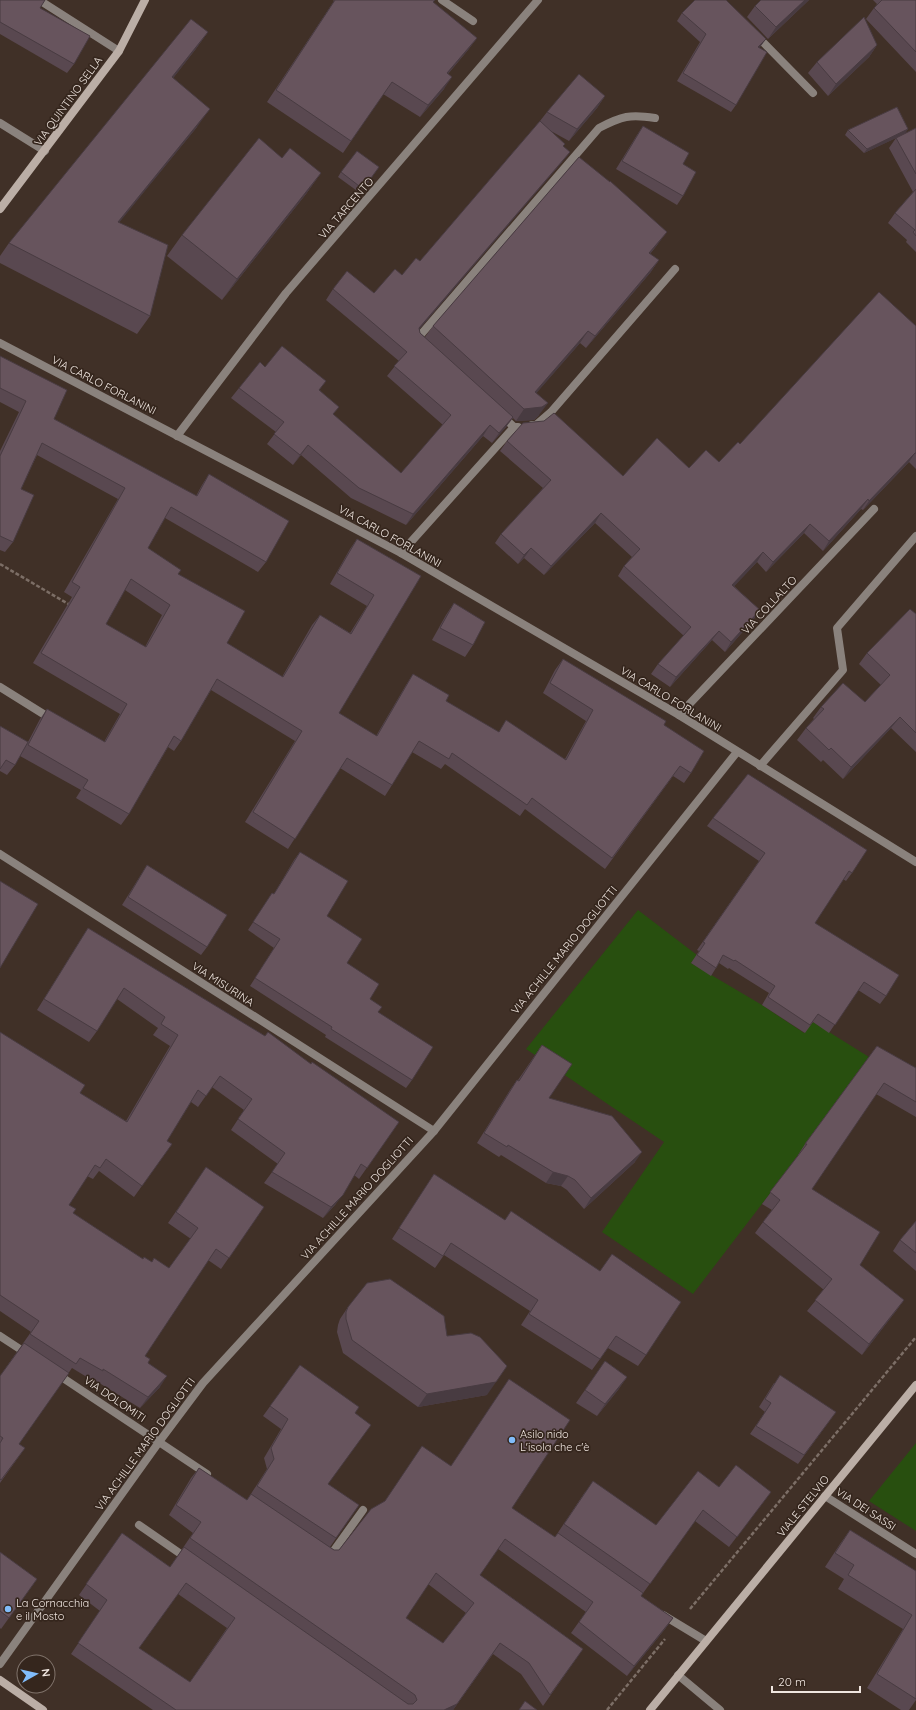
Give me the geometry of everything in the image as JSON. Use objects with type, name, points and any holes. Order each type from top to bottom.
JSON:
[{"type":"street","points":[[39,0],[119,51]]},
{"type":"street","name":"VIA QUINTINO SELLA","points":[[0,209],[119,51],[145,0]]},
{"type":"street","points":[[442,0],[473,21]]},
{"type":"street","name":"VIA TARCENTO","points":[[177,436],[286,293],[538,0]]},
{"type":"street","points":[[749,27],[813,93]]},
{"type":"street","points":[[428,349],[417,339],[600,128],[619,118],[638,115],[655,118]]},
{"type":"street","points":[[0,123],[45,151]]},
{"type":"street","points":[[401,553],[514,427],[536,425],[551,412],[675,269]]},
{"type":"street","name":"VIA CARLO FORLANINI","points":[[0,343],[401,553],[679,715],[916,862]]},
{"type":"street","points":[[497,412],[514,427]]},
{"type":"street","name":"VIA COLLALTO","points":[[679,715],[874,509]]},
{"type":"street","points":[[760,766],[843,670],[836,628],[916,536]]},
{"type":"street","points":[[0,687],[58,722]]},
{"type":"street","name":"VIA ACHILLE MARIO DOGLIOTTI","points":[[0,1664],[203,1383],[434,1131],[737,752]]},
{"type":"street","name":"VIA MISURINA","points":[[0,854],[434,1131]]},
{"type":"street","points":[[0,1336],[33,1358]]},
{"type":"street","name":"VIA DOLOMITI","points":[[53,1371],[215,1480]]},
{"type":"street","name":"VIALE STELVIO","points":[[650,1710],[916,1385]]},
{"type":"street","name":"VIA DEI SASSI","points":[[825,1496],[916,1554]]},
{"type":"street","points":[[324,1552],[330,1556],[363,1510]]},
{"type":"street","points":[[139,1525],[198,1566]]},
{"type":"street","points":[[657,1611],[677,1625],[706,1641]]},
{"type":"street","points":[[678,1675],[720,1710]]},
{"type":"street","points":[[0,1680],[43,1710]]},
{"type":"path","points":[[0,564],[71,606]]},
{"type":"path","points":[[607,1710],[916,1337]]},
{"type":"green space","points":[[638,910],[697,955],[691,963],[762,1005],[804,1033],[813,1022],[869,1057],[778,1183],[693,1294],[602,1232],[664,1142],[526,1049]]},
{"type":"green space","points":[[916,1443],[916,1531],[869,1501]]},
{"type":"building","points":[[0,0],[45,0],[40,8],[90,36],[74,64],[0,22]]},
{"type":"building","points":[[335,0],[435,0],[433,2],[477,38],[447,73],[452,77],[428,105],[392,82],[351,141],[276,90]]},
{"type":"building","points":[[695,0],[726,0],[766,39],[758,47],[767,52],[736,105],[683,73],[706,34],[682,13]]},
{"type":"building","points":[[761,0],[805,0],[776,27],[755,6]]},
{"type":"building","points":[[882,0],[916,0],[916,52],[874,8]]},
{"type":"building","points":[[864,17],[877,45],[836,84],[817,62]]},
{"type":"building","points":[[191,19],[208,32],[172,77],[210,109],[118,222],[168,245],[150,316],[9,243]]},
{"type":"building","points":[[579,74],[605,96],[577,129],[547,112]]},
{"type":"building","points":[[897,107],[908,129],[867,149],[848,130]]},
{"type":"building","points":[[540,121],[565,144],[563,146],[570,152],[419,328],[420,333],[513,417],[499,433],[490,425],[413,514],[359,488],[308,445],[300,455],[274,434],[284,422],[239,388],[260,362],[265,367],[282,346],[326,381],[319,390],[339,407],[333,414],[401,473],[451,415],[394,366],[407,352],[333,289],[347,271],[374,293],[395,269],[402,275],[416,258],[420,261]]},
{"type":"building","points":[[643,126],[689,153],[683,164],[696,172],[683,196],[622,161]]},
{"type":"building","points":[[916,128],[916,174],[896,138]]},
{"type":"building","points":[[259,138],[282,158],[290,148],[321,173],[237,279],[182,235]]},
{"type":"building","points":[[357,151],[379,167],[363,189],[341,172]]},
{"type":"building","points":[[579,157],[610,181],[667,232],[649,253],[659,260],[595,336],[588,331],[535,392],[548,403],[542,407],[524,409],[433,326]]},
{"type":"building","points":[[916,189],[916,236],[913,232],[915,230],[895,213]]},
{"type":"building","points":[[879,292],[916,326],[916,453],[869,501],[868,499],[829,541],[810,524],[773,562],[763,552],[732,585],[760,610],[731,642],[719,631],[676,677],[658,664],[691,627],[624,566],[640,549],[601,513],[551,566],[531,548],[524,555],[501,534],[551,480],[507,441],[523,423],[544,421],[554,413],[623,476],[657,438],[689,468],[706,450],[719,462],[738,442],[740,444]]},
{"type":"building","points":[[0,356],[67,390],[54,419],[197,496],[209,474],[289,521],[266,562],[171,507],[148,548],[181,570],[178,574],[245,611],[227,643],[283,677],[320,615],[351,634],[374,595],[337,573],[357,539],[421,576],[339,713],[377,736],[413,674],[449,695],[446,701],[499,732],[506,720],[566,760],[593,710],[550,683],[563,659],[666,721],[664,725],[704,751],[691,773],[680,766],[612,858],[532,798],[527,805],[452,753],[449,759],[419,741],[392,785],[347,758],[295,839],[253,812],[302,731],[217,679],[181,741],[174,736],[129,814],[83,788],[88,780],[28,745],[47,709],[105,742],[127,704],[41,653],[80,587],[72,582],[125,488],[42,443],[21,489],[34,495],[13,542],[0,536],[0,456],[26,401],[0,388]],"holes":[[[131,579],[170,605],[146,647],[106,624]]]},
{"type":"building","points":[[454,603],[485,622],[473,645],[440,628]]},
{"type":"building","points":[[910,609],[916,614],[916,733],[900,717],[851,767],[831,748],[829,750],[806,728],[824,709],[821,707],[843,683],[865,702],[890,675],[867,653]]},
{"type":"building","points":[[0,726],[28,742],[15,765],[6,760],[0,769]]},
{"type":"building","points":[[748,774],[867,850],[852,873],[849,871],[815,923],[899,975],[886,996],[864,982],[835,1025],[818,1014],[810,1025],[768,997],[775,986],[735,960],[734,961],[723,955],[716,968],[697,955],[705,943],[703,942],[765,853],[713,818]]},
{"type":"building","points":[[300,852],[348,881],[327,916],[362,939],[347,963],[379,984],[370,999],[382,1007],[378,1012],[433,1047],[412,1080],[331,1029],[332,1027],[255,978],[280,939],[253,922],[272,893],[274,894]]},
{"type":"building","points":[[147,865],[227,915],[207,947],[128,897]]},
{"type":"building","points":[[0,881],[38,904],[0,968]]},
{"type":"building","points":[[88,928],[265,1036],[268,1032],[311,1064],[312,1062],[399,1122],[367,1168],[361,1164],[343,1195],[331,1207],[272,1172],[285,1153],[238,1119],[252,1099],[220,1076],[206,1096],[198,1090],[167,1141],[172,1144],[142,1186],[106,1159],[100,1168],[95,1165],[69,1205],[76,1209],[73,1213],[143,1259],[144,1257],[152,1262],[154,1258],[169,1268],[198,1228],[176,1212],[206,1167],[264,1207],[229,1258],[216,1249],[145,1356],[150,1359],[148,1363],[167,1376],[148,1397],[103,1369],[103,1371],[80,1358],[76,1364],[30,1334],[39,1321],[0,1295],[0,1032],[85,1085],[80,1093],[127,1122],[178,1035],[161,1024],[165,1017],[124,988],[97,1031],[44,999]]},
{"type":"building","points":[[542,1045],[572,1064],[549,1098],[612,1116],[642,1152],[591,1198],[575,1180],[568,1176],[553,1172],[508,1145],[507,1147],[484,1133],[517,1080],[519,1081]]},
{"type":"building","points":[[877,1046],[916,1068],[916,1102],[884,1083],[812,1189],[880,1232],[860,1265],[904,1300],[869,1344],[815,1300],[832,1279],[763,1222],[780,1200],[770,1192],[807,1144],[805,1144]]},
{"type":"building","points":[[434,1174],[505,1220],[511,1211],[600,1271],[612,1254],[681,1302],[646,1355],[616,1336],[600,1359],[529,1314],[538,1300],[451,1243],[443,1256],[399,1228]]},
{"type":"building","points":[[916,1221],[916,1253],[900,1240]]},
{"type":"building","points":[[390,1279],[444,1316],[447,1336],[471,1333],[480,1337],[507,1366],[496,1382],[427,1394],[352,1340],[346,1319],[348,1307],[367,1283]]},
{"type":"building","points":[[24,1343],[69,1373],[19,1444],[25,1448],[1,1480],[0,1443],[3,1438],[0,1436],[0,1376]]},
{"type":"building","points":[[605,1361],[627,1377],[605,1404],[585,1390]]},
{"type":"building","points":[[300,1365],[359,1407],[355,1413],[371,1425],[328,1484],[359,1505],[336,1538],[257,1486],[274,1459],[271,1448],[288,1419],[270,1406]]},
{"type":"building","points":[[780,1375],[836,1412],[804,1455],[756,1426],[771,1403],[765,1399]]},
{"type":"building","points":[[509,1379],[570,1420],[512,1508],[555,1537],[558,1533],[643,1593],[641,1596],[673,1618],[634,1666],[579,1622],[593,1602],[505,1539],[480,1575],[583,1649],[550,1695],[529,1663],[500,1643],[457,1704],[444,1710],[176,1710],[78,1643],[107,1600],[86,1584],[122,1533],[170,1567],[184,1547],[408,1704],[413,1704],[417,1700],[415,1695],[190,1538],[201,1522],[176,1505],[199,1468],[247,1500],[251,1494],[334,1550],[339,1550],[371,1509],[385,1501],[422,1446],[451,1466]],"holes":[[[436,1573],[474,1603],[443,1643],[406,1618]],[[186,1583],[235,1618],[190,1682],[139,1648]]]},
{"type":"building","points":[[736,1465],[771,1492],[737,1537],[703,1510],[650,1584],[564,1524],[593,1481],[656,1525],[698,1471],[719,1487]]},
{"type":"building","points":[[850,1530],[916,1571],[916,1699],[877,1674],[912,1615],[848,1575],[854,1565],[835,1553]]},
{"type":"building","points":[[0,1552],[37,1579],[9,1618],[0,1611]]},
{"type":"building","points":[[525,1701],[537,1710],[519,1710]]},
{"type":"place","name":"Asilo nido L'isola che c'è","points":[[512,1440]]},
{"type":"place","name":"La Cornacchia e il Mosto","points":[[8,1609]]}]
